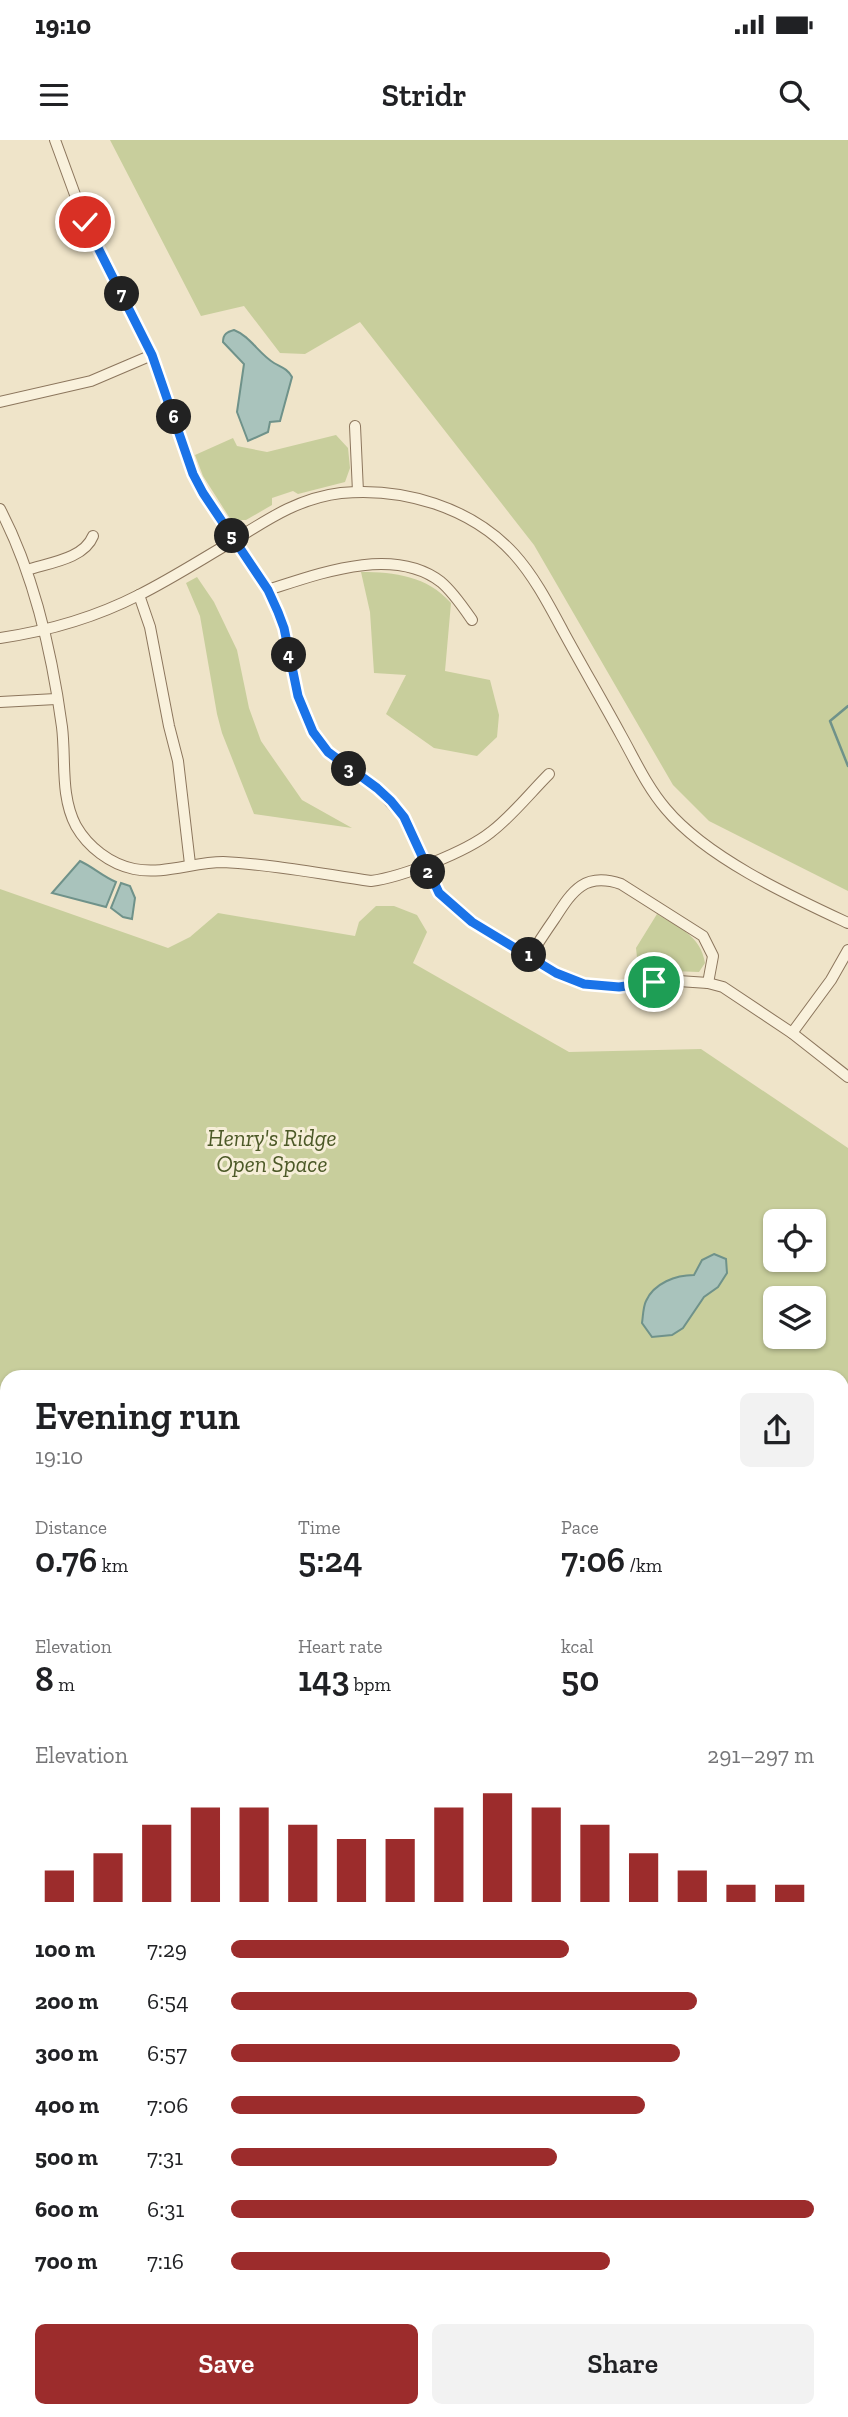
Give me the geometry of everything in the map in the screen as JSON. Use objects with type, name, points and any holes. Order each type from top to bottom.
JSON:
[{"type":"street","points":[[55,140],[85,222],[152,355],[193,474],[268,590],[284,628],[298,696],[313,732],[328,752],[377,788],[404,817],[439,893],[472,922],[556,973],[584,984],[619,987],[664,980],[708,983],[734,994],[792,1033],[848,1077]]},
{"type":"street","points":[[0,402],[91,381],[152,355]]},
{"type":"street","points":[[355,426],[358,492]]},
{"type":"street","points":[[0,638],[43,630],[91,616],[139,595],[274,514],[295,505],[317,498],[358,492],[429,501],[466,517],[487,530],[509,549],[543,595],[652,792],[667,811],[688,832],[732,863],[848,923]]},
{"type":"street","points":[[0,509],[19,544],[43,630],[62,727],[69,810],[83,836],[104,856],[133,869],[150,871],[221,862],[370,881],[389,879],[425,866],[491,832],[549,774]]},
{"type":"street","points":[[27,570],[75,553],[86,547],[93,536]]},
{"type":"street","points":[[268,590],[308,577],[361,565],[385,564],[420,572],[440,582],[472,620]]},
{"type":"street","points":[[139,595],[150,627],[178,761],[190,864]]},
{"type":"street","points":[[0,702],[56,699]]},
{"type":"street","points":[[530,956],[573,890],[588,882],[610,880],[621,884],[703,936],[713,956],[708,983]]},
{"type":"street","points":[[792,1033],[831,980],[848,950]]},
{"type":"green space","points":[[110,140],[848,140],[848,891],[709,821],[673,785],[534,545],[360,322],[305,354],[280,353],[244,306],[201,316]]},
{"type":"green space","points":[[336,435],[348,448],[350,468],[345,482],[298,494],[293,491],[272,498],[272,505],[246,520],[231,520],[203,476],[195,455],[233,438],[237,446],[267,452]]},
{"type":"green space","points":[[361,572],[410,577],[432,587],[451,603],[445,671],[490,680],[499,715],[497,737],[477,756],[434,748],[386,714],[406,675],[374,673],[370,612]]},
{"type":"green space","points":[[197,577],[214,602],[237,650],[249,708],[261,741],[302,800],[352,828],[254,814],[217,714],[200,616],[186,583]]},
{"type":"green space","name":"Henry's Ridge Open Space","points":[[0,889],[168,948],[190,937],[218,913],[355,936],[359,922],[376,906],[394,906],[417,915],[427,932],[413,963],[569,1052],[701,1049],[848,1148],[848,1370],[0,1370]]},
{"type":"green space","points":[[657,914],[694,939],[705,963],[699,972],[672,971],[639,976],[636,948]]},
{"type":"water","points":[[234,330],[245,336],[292,377],[280,421],[270,422],[268,432],[248,441],[237,412],[244,364],[223,342],[226,334]]},
{"type":"water","points":[[80,861],[116,882],[106,907],[52,893]]},
{"type":"water","points":[[121,883],[130,886],[135,898],[132,919],[123,917],[111,908]]},
{"type":"water","points":[[714,1254],[726,1259],[727,1273],[718,1287],[704,1297],[683,1328],[672,1335],[652,1337],[642,1323],[644,1306],[654,1289],[666,1281],[694,1275],[702,1260]]},
{"type":"waterway","points":[[848,706],[830,721],[848,766]]},
{"type":"route","points":[[85,222],[152,355],[193,474],[268,590],[278,612],[284,628],[298,696],[313,732],[328,752],[391,801],[404,817],[439,893],[472,922],[556,973],[584,984],[619,987],[654,982]]}]
